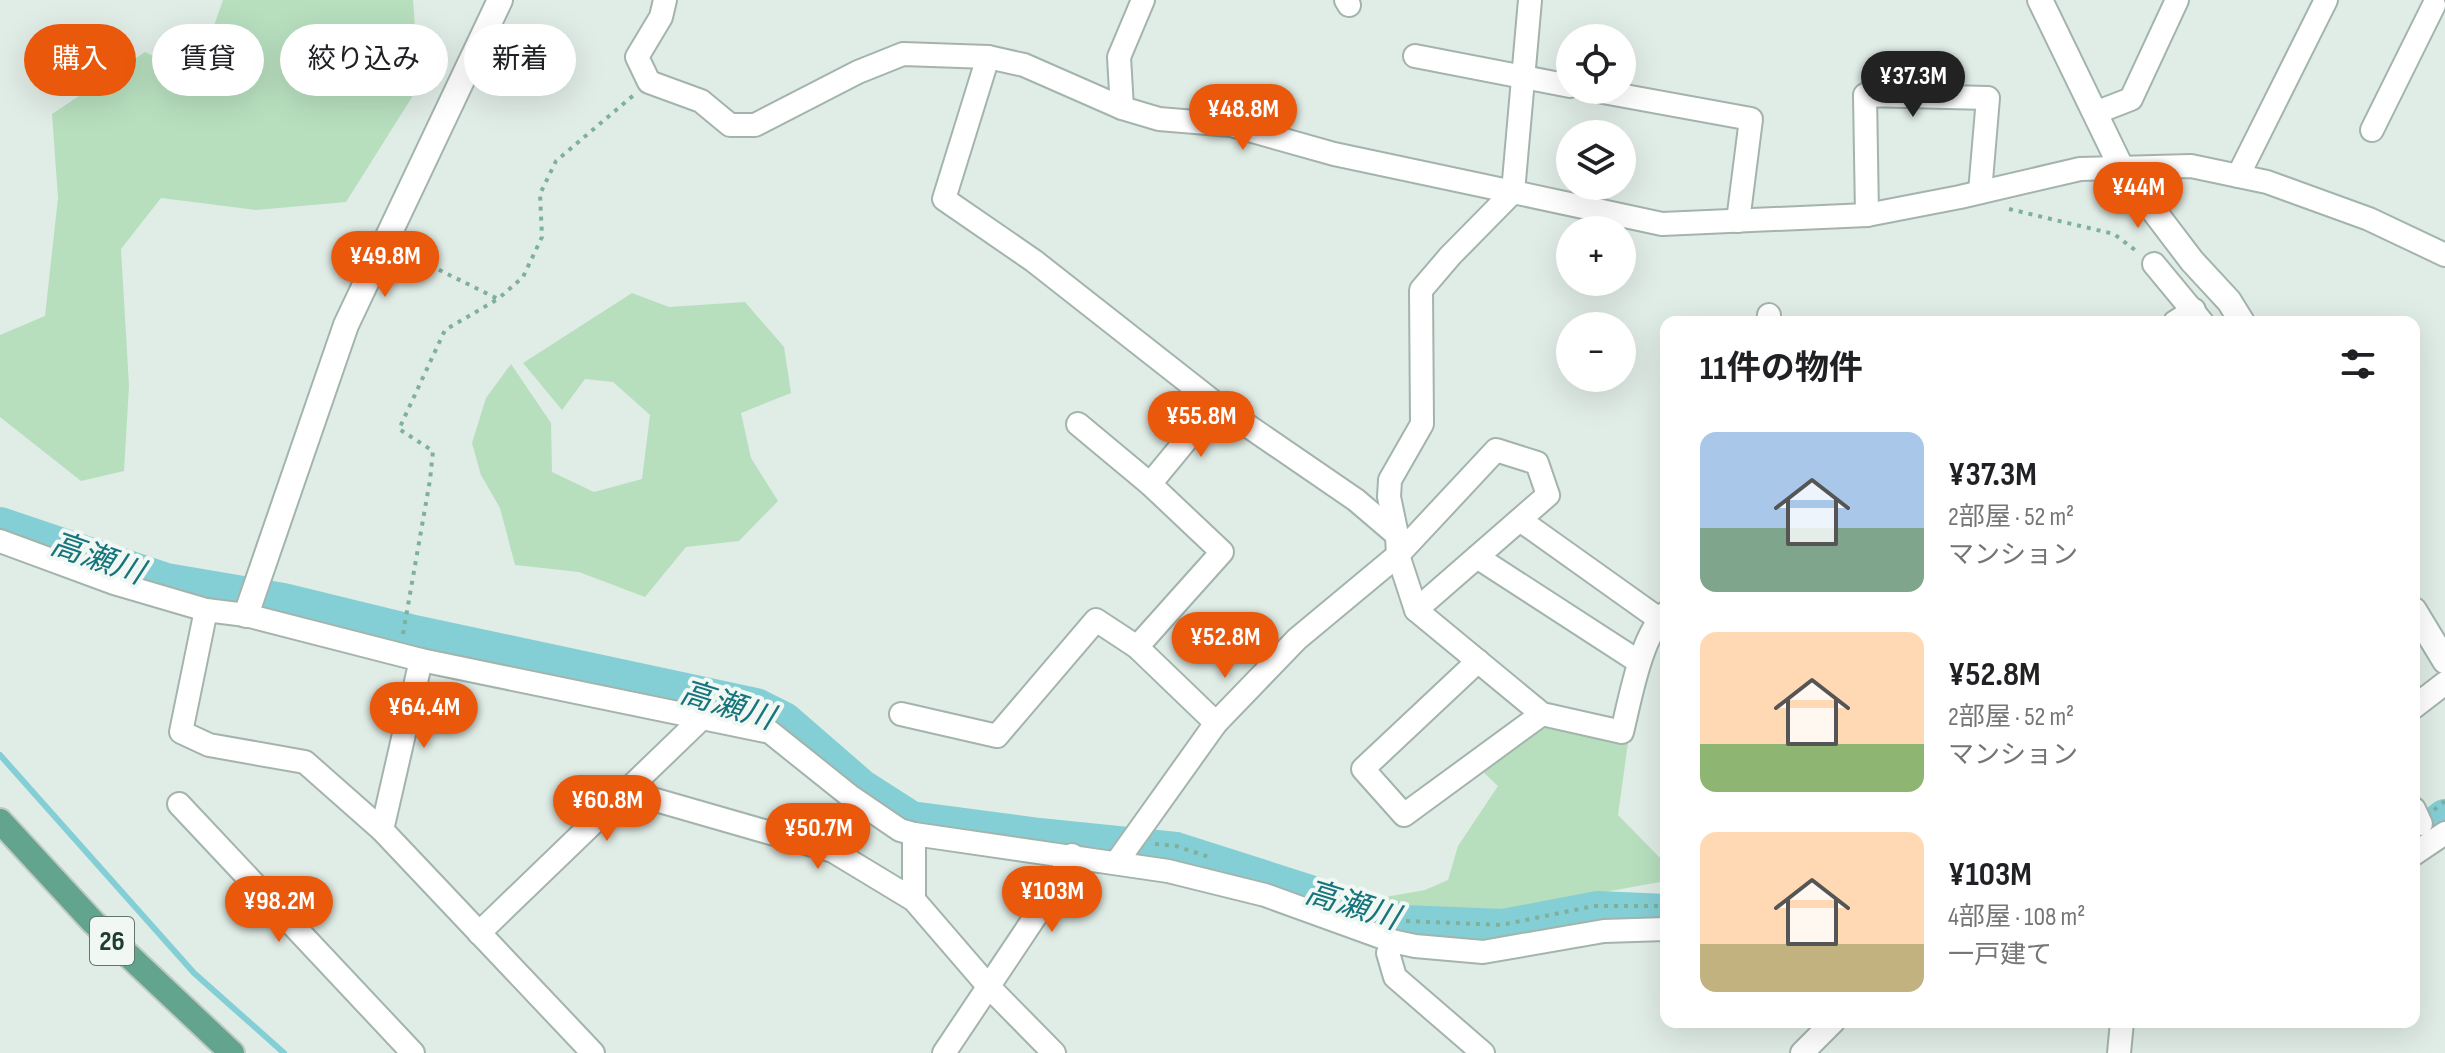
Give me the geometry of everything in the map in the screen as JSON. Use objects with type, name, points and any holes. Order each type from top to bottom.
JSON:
[{"type":"main road","name":"26","points":[[0,821],[93,922],[232,1053]]},
{"type":"street","points":[[250,602],[346,325],[500,0]]},
{"type":"street","points":[[665,0],[661,17],[637,57],[649,82],[701,101],[730,125],[755,125],[858,72],[903,54],[988,57],[1024,65],[1122,108],[1159,119],[1231,125],[1334,154],[1662,224],[1867,215],[2080,169],[2191,166],[2267,182],[2369,219],[2445,255]]},
{"type":"street","points":[[1122,108],[1119,57],[1143,0]]},
{"type":"street","points":[[1530,0],[1513,192],[1421,290],[1422,424],[1390,480],[1389,497],[1397,545],[1416,610],[1542,714],[1622,732],[1639,662],[1660,622]]},
{"type":"street","points":[[2040,0],[2122,169],[2238,316]]},
{"type":"street","points":[[2095,113],[2131,99],[2177,0]]},
{"type":"street","points":[[2238,176],[2326,0]]},
{"type":"street","points":[[2372,130],[2434,5]]},
{"type":"street","points":[[1415,56],[1556,83]]},
{"type":"street","points":[[988,57],[944,199],[1034,261],[1216,404],[1356,500],[1397,545]]},
{"type":"street","points":[[1867,215],[1865,95],[1988,98],[1980,192]]},
{"type":"street","points":[[1636,98],[1751,119],[1738,221]]},
{"type":"street","points":[[2154,264],[2189,316]]},
{"type":"street","points":[[1150,484],[1216,404]]},
{"type":"street","points":[[1078,424],[1150,484],[1222,552],[1137,647]]},
{"type":"street","points":[[1116,863],[1216,723],[1297,639],[1496,450],[1537,463],[1548,495],[1416,610]]},
{"type":"street","points":[[1520,520],[1660,614]]},
{"type":"street","points":[[0,541],[114,583],[206,610],[250,602],[421,660],[770,732],[850,796],[900,830],[914,834],[1168,871],[1265,895],[1392,941],[1415,946],[1483,952],[1604,931],[1660,929]]},
{"type":"street","points":[[1477,557],[1639,662]]},
{"type":"street","points":[[206,610],[181,732],[209,745],[305,762],[382,830],[593,1053]]},
{"type":"street","points":[[901,714],[997,736],[1096,620],[1137,647],[1216,723]]},
{"type":"street","points":[[2420,620],[2445,661]]},
{"type":"street","points":[[382,830],[421,660]]},
{"type":"street","points":[[1478,661],[1363,769],[1404,815],[1542,714]]},
{"type":"street","points":[[2420,702],[2445,683]]},
{"type":"street","points":[[479,933],[701,719]]},
{"type":"street","points":[[628,792],[833,851],[914,900],[989,987],[1054,1053]]},
{"type":"street","points":[[179,804],[413,1053]]},
{"type":"street","points":[[2420,850],[2445,833]]},
{"type":"street","points":[[914,834],[914,900]]},
{"type":"street","points":[[944,1053],[1072,855]]},
{"type":"street","points":[[1392,941],[1388,953],[1395,977],[1483,1053]]},
{"type":"street","points":[[1802,1053],[1827,1028]]},
{"type":"street","points":[[2119,1053],[2121,1028]]},
{"type":"path","points":[[404,625],[433,451],[399,429],[445,330],[498,299],[523,277],[542,237],[540,194],[556,161],[649,82]]},
{"type":"path","points":[[2004,207],[2114,234],[2154,264]]},
{"type":"path","points":[[385,242],[498,299]]},
{"type":"green space","points":[[223,0],[413,0],[415,24],[280,24],[280,96],[413,96],[346,202],[256,210],[161,198],[121,249],[129,386],[124,471],[81,481],[0,417],[0,335],[45,316],[58,198],[52,114],[79,96],[136,96],[136,58],[145,52],[152,55],[152,96],[264,96],[264,24],[215,24]]},
{"type":"green space","points":[[632,293],[669,307],[745,302],[784,347],[791,393],[741,413],[751,458],[778,501],[739,541],[686,547],[645,597],[579,572],[515,565],[500,508],[481,475],[472,443],[486,398],[511,364],[551,423],[552,472],[594,492],[642,479],[650,415],[613,382],[585,379],[562,410],[523,363]]},
{"type":"green space","points":[[1546,723],[1628,743],[1618,815],[1660,858],[1660,882],[1594,894],[1594,906],[1501,925],[1406,921],[1379,914],[1380,898],[1425,890],[1448,880],[1458,846],[1498,786],[1480,769]]},
{"type":"waterway","name":"高瀬川","points":[[0,526],[166,582],[283,602],[410,633],[756,707],[784,721],[861,788],[911,820],[1176,851],[1404,924],[1503,928],[1598,910],[1660,913]]},
{"type":"waterway","points":[[0,755],[194,973],[284,1053]]},
{"type":"waterway","name":"高瀬川","points":[[2420,838],[2445,818]]}]
